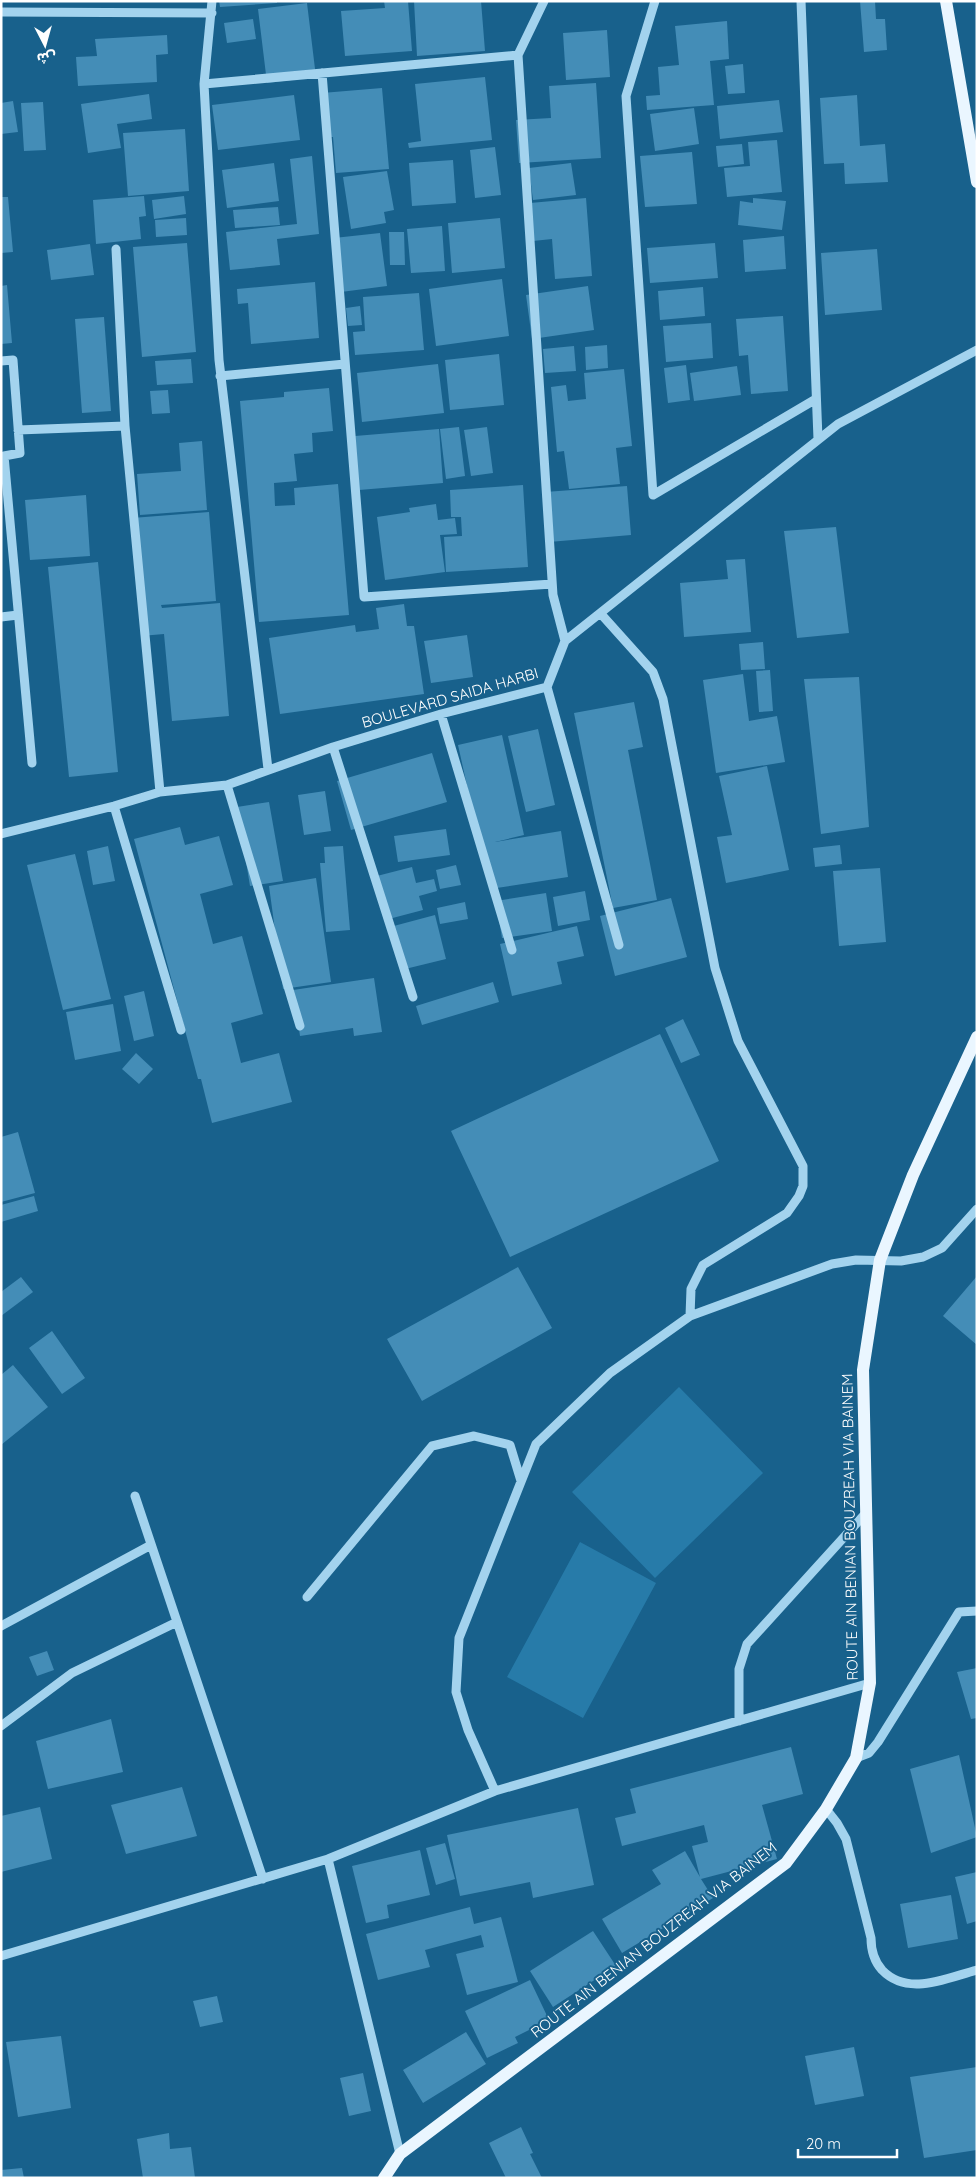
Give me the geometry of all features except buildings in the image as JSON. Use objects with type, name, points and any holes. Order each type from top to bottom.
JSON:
[{"type":"main road","points":[[946,1],[977,182]]},
{"type":"main road","name":"ROUTE AIN BENIAN BOUZREAH VIA BAINEM","points":[[384,2178],[400,2154],[786,1863],[826,1809],[856,1758],[870,1683],[863,1370],[880,1260],[913,1175],[977,1037]]},
{"type":"street","points":[[212,1],[204,84],[220,376],[268,769]]},
{"type":"street","points":[[544,1],[518,55],[552,584],[565,641],[838,424],[977,350]]},
{"type":"street","points":[[655,1],[626,96],[653,495],[816,399]]},
{"type":"street","points":[[801,1],[818,439]]},
{"type":"street","points":[[1,12],[212,13]]},
{"type":"street","points":[[204,84],[518,55]]},
{"type":"street","points":[[322,73],[364,597],[552,584]]},
{"type":"street","points":[[116,249],[125,426],[160,792]]},
{"type":"street","points":[[1,361],[12,360],[20,453],[3,456],[32,763]]},
{"type":"street","points":[[220,376],[345,364]]},
{"type":"street","points":[[18,430],[125,426]]},
{"type":"street","points":[[601,614],[653,672],[663,699],[715,968],[738,1041],[803,1166],[801,1191],[794,1206],[787,1213],[703,1265],[691,1289],[690,1316]]},
{"type":"street","points":[[1,617],[18,615]]},
{"type":"street","name":"BOULEVARD SAIDA HARBI","points":[[1,834],[114,806],[160,792],[227,785],[333,747],[442,714],[547,687],[565,641]]},
{"type":"street","points":[[547,687],[619,945]]},
{"type":"street","points":[[442,714],[512,950]]},
{"type":"street","points":[[333,747],[413,996]]},
{"type":"street","points":[[227,785],[300,1026]]},
{"type":"street","points":[[114,806],[181,1030]]},
{"type":"street","points":[[495,1791],[468,1730],[456,1692],[459,1638],[536,1444],[610,1373],[690,1316],[832,1264],[856,1260],[901,1262],[923,1257],[942,1248],[977,1209]]},
{"type":"street","points":[[307,1597],[432,1446],[474,1436],[510,1445],[521,1481]]},
{"type":"street","points":[[135,1496],[264,1879]]},
{"type":"street","points":[[739,1721],[739,1669],[748,1644],[865,1514]]},
{"type":"street","points":[[1,1626],[151,1545]]},
{"type":"street","points":[[856,1758],[869,1753],[874,1748],[960,1612],[977,1610]]},
{"type":"street","points":[[1,1726],[72,1673],[177,1622]]},
{"type":"street","points":[[1,1956],[328,1860],[495,1791],[870,1683]]},
{"type":"street","points":[[826,1809],[846,1839],[871,1938],[871,1948],[879,1966],[886,1974],[903,1984],[914,1985],[977,1970]]},
{"type":"street","points":[[328,1860],[400,2154]]},
{"type":"shaded area","points":[[679,1387],[763,1473],[655,1578],[572,1492]]},
{"type":"shaded area","points":[[580,1542],[656,1583],[583,1718],[507,1677]]}]
